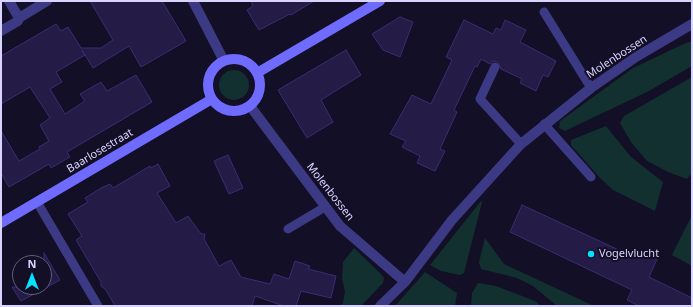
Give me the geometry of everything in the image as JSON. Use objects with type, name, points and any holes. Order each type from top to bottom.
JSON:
[{"type":"street","points":[[9,1],[19,18]]},
{"type":"street","points":[[1,31],[47,1]]},
{"type":"street","points":[[193,1],[224,62]]},
{"type":"street","points":[[257,73],[380,1]]},
{"type":"street","name":"Molenbossen","points":[[380,306],[404,282],[452,220],[521,144],[544,124],[591,88],[636,57],[692,24]]},
{"type":"street","points":[[236,60],[242,61],[254,68],[257,73],[260,91],[258,97],[250,106],[243,110],[229,111],[222,108],[212,99],[208,85],[210,76],[214,69],[224,62],[236,60]]},
{"type":"street","name":"Baarlosestraat","points":[[1,223],[212,99]]},
{"type":"street","name":"Molenbossen","points":[[250,106],[340,226],[404,282]]},
{"type":"lane","points":[[544,12],[591,88]]},
{"type":"lane","points":[[495,67],[480,99],[521,144]]},
{"type":"lane","points":[[544,124],[591,177]]},
{"type":"lane","points":[[37,202],[98,306]]},
{"type":"lane","points":[[288,229],[325,207]]},
{"type":"green space","points":[[688,42],[692,42],[692,66],[647,92],[565,131],[559,128],[560,121],[633,68]]},
{"type":"green space","points":[[234,70],[244,75],[249,85],[244,95],[234,100],[224,95],[219,85],[224,75]]},
{"type":"green space","points":[[692,77],[692,173],[687,179],[668,172],[647,161],[631,142],[620,123],[624,116]]},
{"type":"green space","points":[[606,126],[631,157],[663,182],[655,211],[613,190],[600,178],[571,145],[571,140]]},
{"type":"green space","points":[[481,201],[482,202],[464,273],[460,275],[441,271],[430,265]]},
{"type":"green space","points":[[692,215],[692,266],[672,255]]},
{"type":"green space","points":[[485,238],[504,264],[594,306],[557,306],[533,286],[517,278],[481,269],[479,262]]},
{"type":"green space","points":[[354,248],[380,273],[384,278],[383,283],[361,306],[340,306],[343,303],[345,291],[342,279],[343,262]]},
{"type":"green space","points":[[425,272],[457,293],[455,306],[395,306]]},
{"type":"green space","points":[[478,283],[496,286],[535,301],[541,306],[471,306],[472,293]]},
{"type":"building","points":[[90,1],[162,1],[186,41],[141,67],[129,46],[93,68],[82,50],[85,55],[56,72],[62,82],[50,89],[65,114],[85,101],[80,94],[101,82],[107,91],[136,75],[152,102],[67,152],[70,157],[51,168],[49,164],[9,187],[1,173],[1,131],[19,161],[40,149],[39,147],[49,141],[40,125],[50,118],[30,87],[1,104],[1,56],[56,24],[61,31],[68,27],[81,48],[101,48],[113,40]]},
{"type":"building","points":[[251,1],[314,1],[291,15],[290,14],[259,30],[247,10],[253,6]]},
{"type":"building","points":[[400,17],[413,22],[400,57],[383,50],[372,34]]},
{"type":"building","points":[[464,20],[493,34],[496,28],[501,30],[505,20],[526,30],[520,42],[556,61],[548,77],[543,75],[536,91],[520,83],[522,79],[501,69],[498,62],[494,61],[490,64],[481,59],[477,67],[475,66],[454,110],[457,112],[440,149],[445,151],[435,171],[417,163],[420,156],[402,147],[406,141],[390,134],[412,95],[431,104],[452,60],[446,57]]},
{"type":"building","points":[[346,50],[361,75],[321,100],[333,122],[307,138],[278,90]]},
{"type":"building","points":[[228,155],[243,188],[229,194],[214,161]]},
{"type":"building","points":[[158,164],[170,186],[157,193],[176,223],[188,216],[201,234],[205,234],[204,239],[219,266],[231,260],[241,277],[270,284],[274,274],[289,279],[295,261],[310,266],[308,269],[336,276],[331,298],[301,291],[296,306],[284,306],[255,296],[252,306],[115,306],[106,290],[101,286],[101,282],[76,240],[82,236],[68,214],[88,202],[85,198],[103,187],[110,184],[113,188],[150,166],[151,168]]},
{"type":"building","name":"Vogelvlucht","points":[[522,205],[636,258],[639,250],[657,259],[649,277],[692,298],[692,306],[639,306],[627,300],[632,290],[510,232]]},
{"type":"building","points":[[52,266],[60,280],[52,284]]},
{"type":"building","points":[[17,295],[32,295],[21,301]]},
{"type":"place","name":"Vogelvlucht","points":[[591,254]]}]
